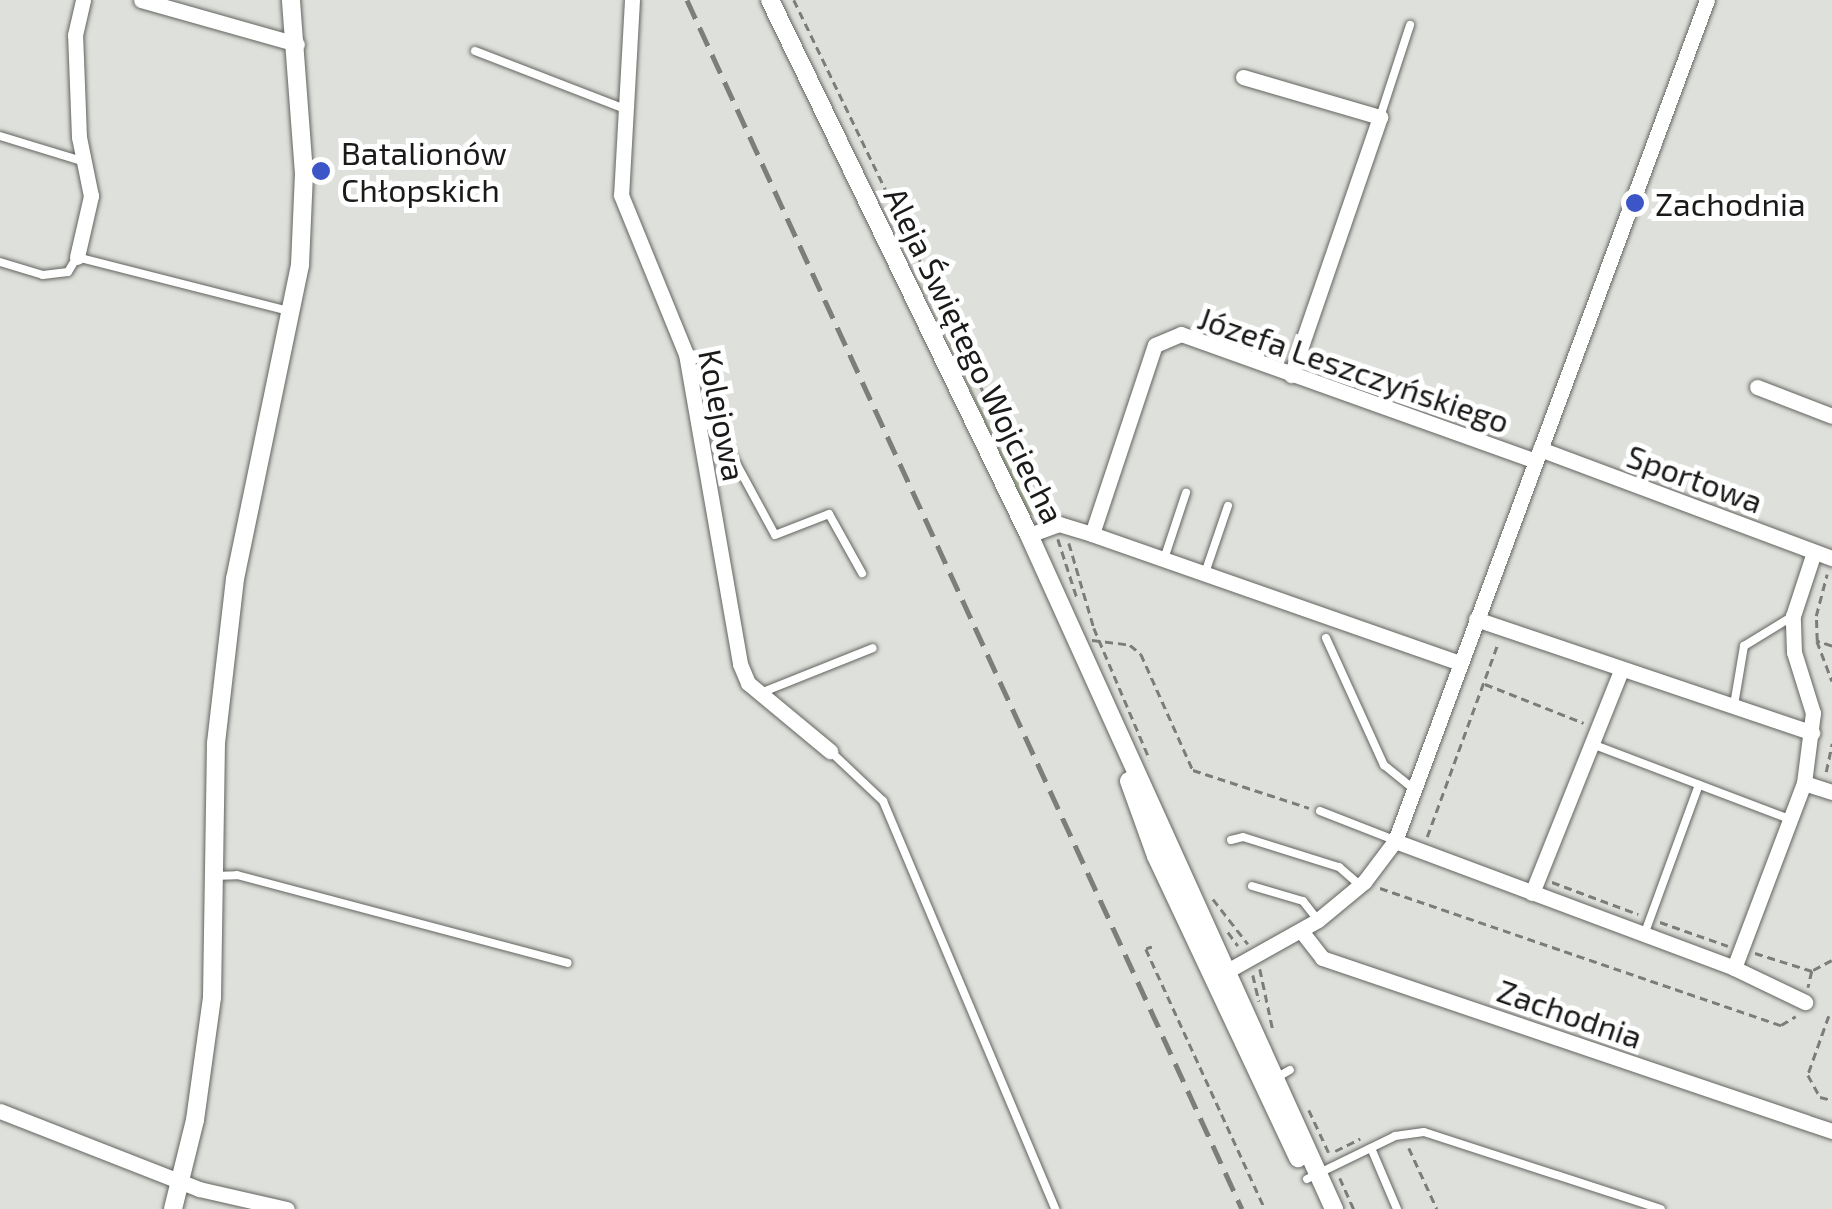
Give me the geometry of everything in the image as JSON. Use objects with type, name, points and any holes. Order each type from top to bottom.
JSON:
[{"type":"street","points":[[77,258],[91,196],[74,35],[83,0]]},
{"type":"street","points":[[141,0],[298,44]]},
{"type":"street","points":[[174,1209],[210,1011],[216,743],[235,578],[293,312],[304,205],[298,44],[291,0]]},
{"type":"street","name":"Kolejowa","points":[[632,0],[620,195],[686,354],[740,664],[759,694],[830,751]]},
{"type":"street","name":"Aleja Świętego Wojciecha","points":[[770,0],[1029,535],[1118,738],[1142,822],[1218,976],[1276,1078],[1334,1209]]},
{"type":"street","points":[[1218,976],[1318,920],[1362,884],[1395,841],[1707,0]]},
{"type":"street","points":[[1243,77],[1380,117],[1292,375]]},
{"type":"street","name":"Józefa Leszczyńskiego","points":[[1092,534],[1155,345],[1181,334],[1292,375],[1538,455]]},
{"type":"street","points":[[1757,387],[1832,416]]},
{"type":"street","name":"Sportowa","points":[[1538,455],[1832,558]]},
{"type":"street","points":[[1029,535],[1059,524],[1460,663]]},
{"type":"street","points":[[1734,968],[1804,783],[1812,733],[1809,692],[1794,652],[1793,616],[1814,552]]},
{"type":"street","points":[[1476,620],[1620,673],[1635,668],[1812,733]]},
{"type":"street","points":[[1532,893],[1620,673]]},
{"type":"street","points":[[1804,783],[1832,792]]},
{"type":"street","points":[[1395,841],[1734,968],[1805,1002]]},
{"type":"street","name":"Zachodnia","points":[[1302,932],[1322,958],[1832,1131]]},
{"type":"street","points":[[0,1111],[182,1177],[199,1188],[287,1209]]},
{"type":"street","name":"Aleja Świętego Wojciecha","points":[[1320,1173],[1320,1209]]},
{"type":"lane","points":[[1380,117],[1410,25]]},
{"type":"lane","points":[[476,51],[626,109]]},
{"type":"lane","points":[[0,136],[85,162]]},
{"type":"lane","points":[[0,262],[43,275],[68,272],[77,258],[293,312]]},
{"type":"lane","points":[[696,408],[730,452],[775,535],[829,514],[862,572]]},
{"type":"lane","points":[[1164,559],[1186,493]]},
{"type":"lane","points":[[1204,574],[1228,506]]},
{"type":"lane","points":[[1734,705],[1744,646],[1793,616]]},
{"type":"lane","points":[[1326,638],[1384,765],[1414,790]]},
{"type":"lane","points":[[759,694],[873,648]]},
{"type":"lane","points":[[1594,736],[1698,785],[1788,819]]},
{"type":"lane","points":[[830,751],[883,801],[1055,1209]]},
{"type":"lane","points":[[1644,935],[1698,785]]},
{"type":"lane","points":[[1320,812],[1395,841]]},
{"type":"lane","points":[[1231,840],[1243,837],[1338,867],[1362,884]]},
{"type":"lane","points":[[213,876],[237,875],[566,963]]},
{"type":"lane","points":[[1252,886],[1303,901],[1318,920]]},
{"type":"lane","points":[[1320,1173],[1402,1134],[1435,1134],[1661,1209]]},
{"type":"lane","points":[[1371,1148],[1398,1209]]},
{"type":"path","points":[[794,0],[1011,449],[1059,524],[1098,637],[1154,770]]},
{"type":"path","points":[[1832,569],[1816,616],[1817,641],[1832,682]]},
{"type":"path","points":[[1418,831],[1427,838],[1503,629]]},
{"type":"path","points":[[1079,646],[1098,637],[1141,654],[1193,770],[1320,812]]},
{"type":"path","points":[[1817,641],[1832,646]]},
{"type":"path","points":[[1483,683],[1594,736]]},
{"type":"path","points":[[1832,744],[1825,777],[1832,779]]},
{"type":"path","points":[[1538,877],[1740,951],[1812,971],[1832,960]]},
{"type":"path","points":[[1362,884],[1781,1025],[1803,1012],[1812,971]]},
{"type":"path","points":[[1210,895],[1254,957],[1274,1034]]},
{"type":"path","points":[[1152,947],[1146,950],[1265,1209]]},
{"type":"path","points":[[1829,1016],[1808,1075],[1820,1097],[1832,1100]]},
{"type":"path","points":[[1305,1102],[1320,1173],[1354,1209]]},
{"type":"path","points":[[1402,1134],[1437,1209]]},
{"type":"path","points":[[1334,1151],[1366,1136]]},
{"type":"green space","points":[[919,279],[1002,452],[1045,519],[1028,514]]},
{"type":"railway","points":[[687,0],[1242,1209]]},
{"type":"place","name":"Batalionów Chłopskich","points":[[321,171]]},
{"type":"place","name":"Zachodnia","points":[[1635,203]]}]
